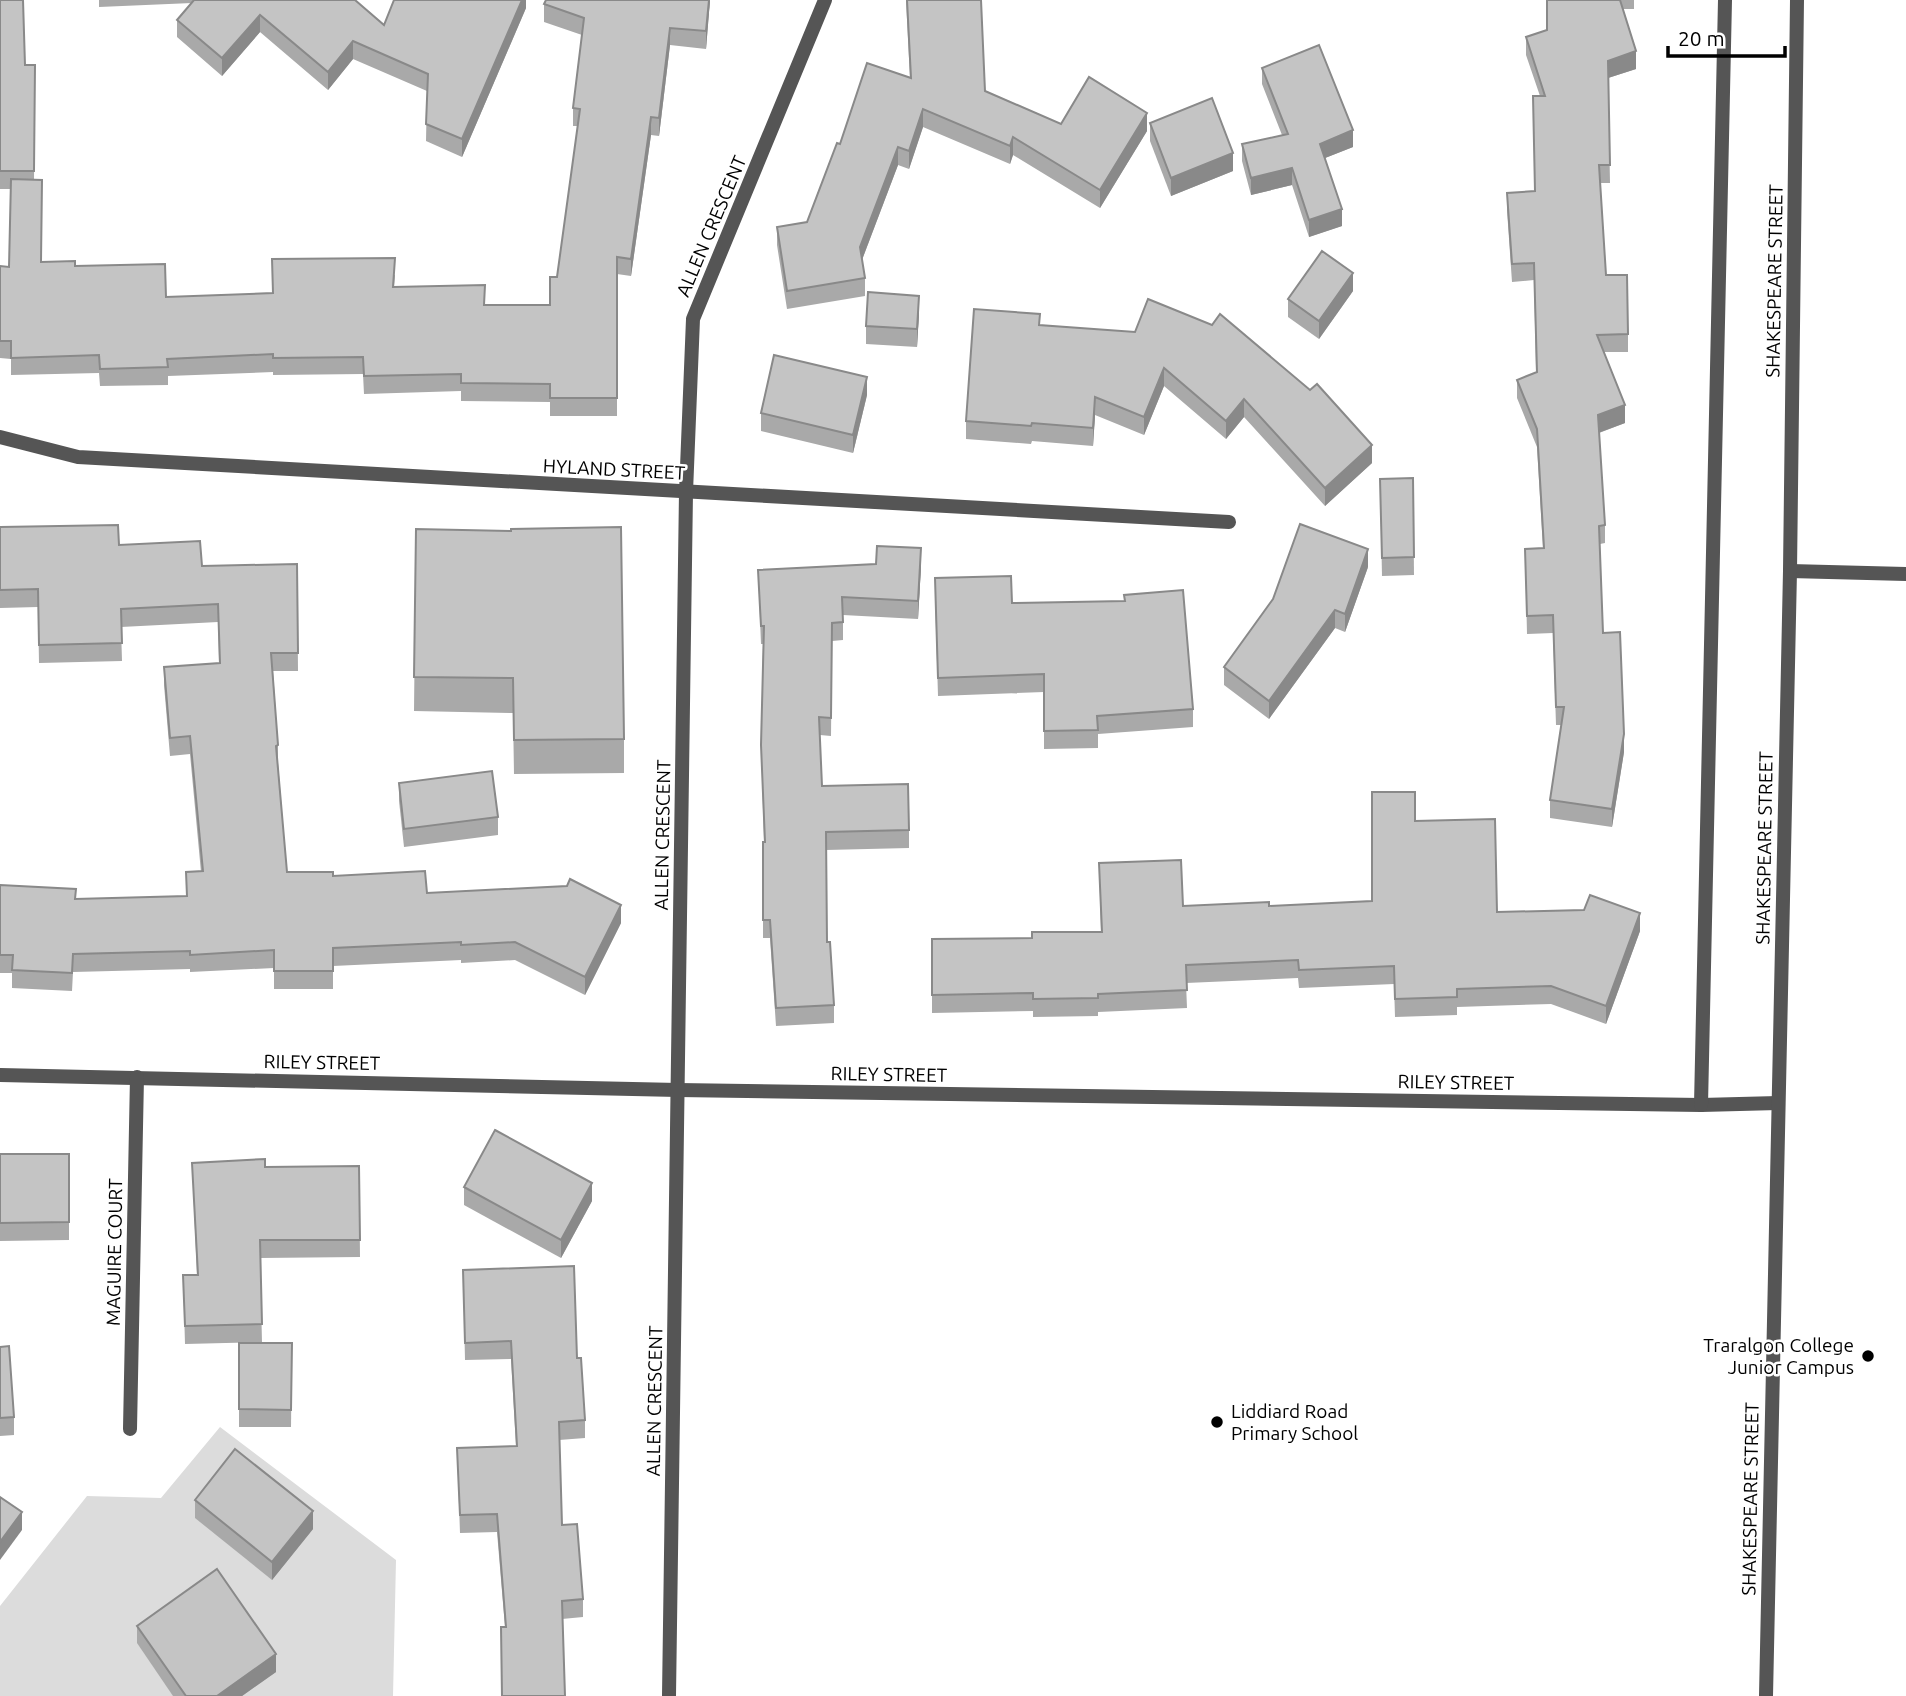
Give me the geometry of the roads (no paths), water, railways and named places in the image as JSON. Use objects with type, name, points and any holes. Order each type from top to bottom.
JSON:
[{"type":"street","name":"ALLEN CRESCENT","points":[[668,1696],[686,492],[693,318],[825,0]]},
{"type":"street","points":[[1701,1105],[1724,0]]},
{"type":"street","name":"SHAKESPEARE STREET","points":[[1766,1696],[1790,571],[1797,0]]},
{"type":"street","name":"HYLAND STREET","points":[[0,437],[78,457],[1228,522]]},
{"type":"street","points":[[1790,571],[1906,574]]},
{"type":"street","name":"RILEY STREET","points":[[0,1075],[678,1090],[1701,1105],[1778,1103]]},
{"type":"street","name":"MAGUIRE COURT","points":[[130,1429],[137,1077]]},
{"type":"place","name":"Traralgon College Junior Campus","points":[[1868,1356]]},
{"type":"place","name":"Liddiard Road Primary School","points":[[1217,1422]]}]
